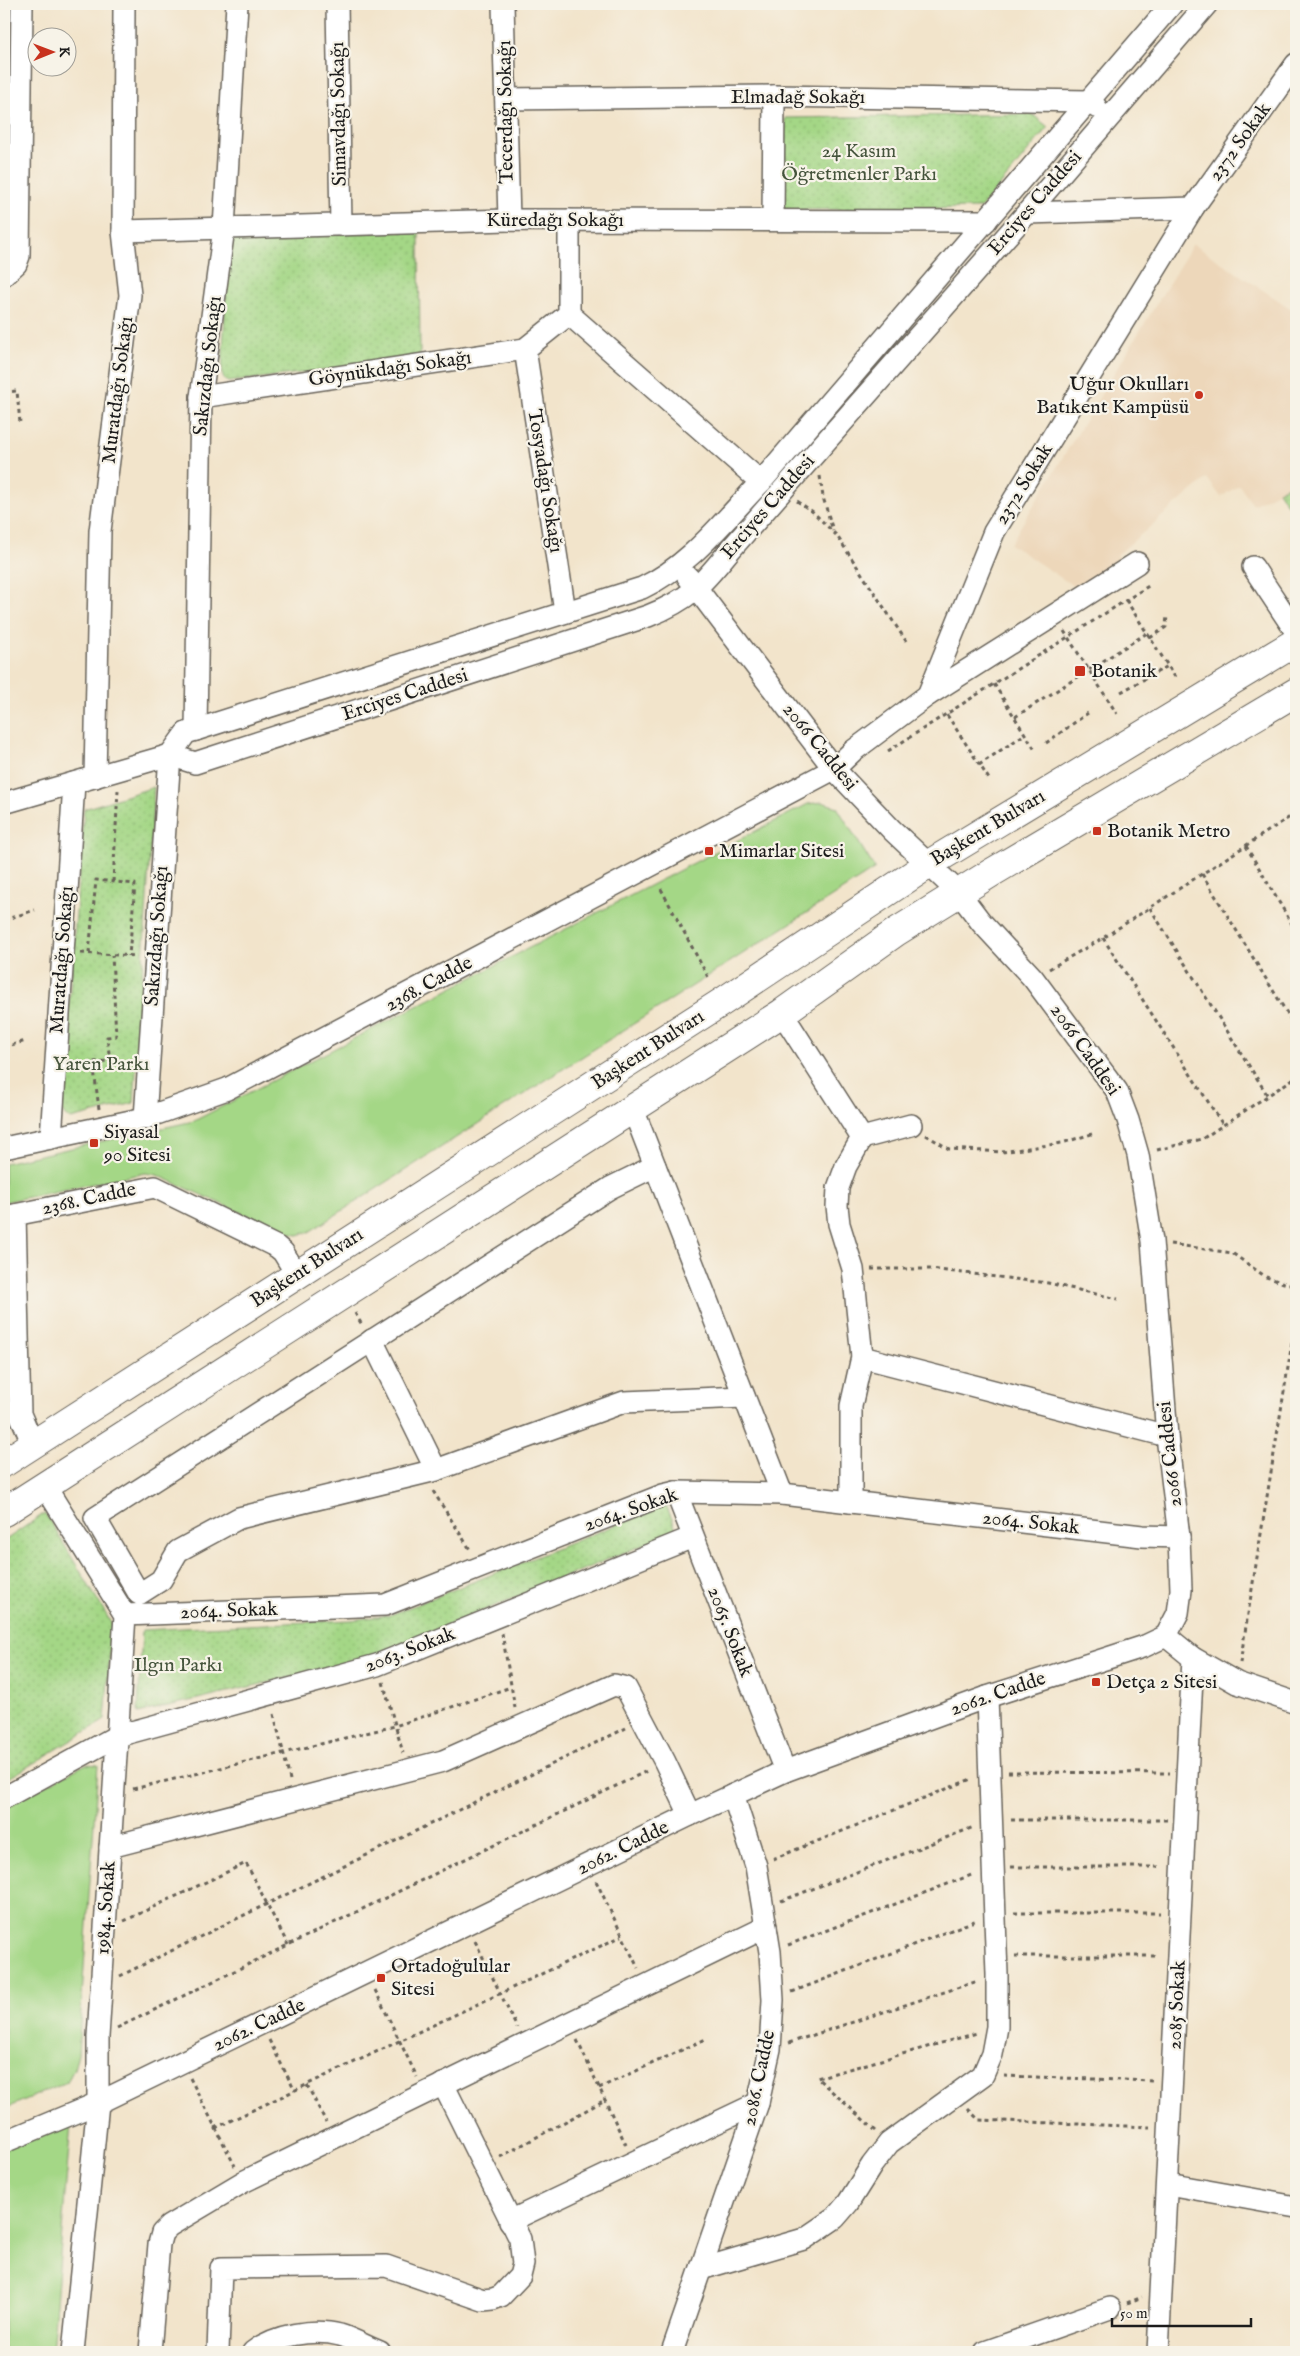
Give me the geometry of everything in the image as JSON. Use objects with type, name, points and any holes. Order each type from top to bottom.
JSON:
[{"type":"main road","name":"Başkent Bulvarı","points":[[4,1463],[722,1002],[930,864],[1296,642]]},
{"type":"main road","name":"Başkent Bulvarı","points":[[4,1512],[782,1013],[896,932],[1296,692]]},
{"type":"street","points":[[7,273],[20,256],[22,4]]},
{"type":"street","name":"Muratdağı Sokağı","points":[[95,777],[100,530],[130,296],[123,231],[124,4]]},
{"type":"street","name":"Sakızdağı Sokağı","points":[[196,730],[201,397],[224,228],[237,4]]},
{"type":"street","name":"Simavdağı Sokağı","points":[[337,4],[341,225]]},
{"type":"street","name":"Tecerdağı Sokağı","points":[[503,4],[509,220]]},
{"type":"street","name":"Erciyes Caddesi","points":[[1172,4],[1090,102],[761,482],[671,573],[642,588],[186,732],[170,755],[195,763],[648,616],[671,607],[697,589],[1027,213],[1207,4]]},
{"type":"street","name":"2372 Sokak","points":[[928,695],[994,532],[1193,208],[1296,64]]},
{"type":"street","points":[[773,220],[774,96]]},
{"type":"street","name":"Elmadağ Sokağı","points":[[506,99],[774,96],[1090,102]]},
{"type":"street","points":[[1090,102],[1109,117]]},
{"type":"street","points":[[1027,213],[1193,208]]},
{"type":"street","name":"Küredağı Sokağı","points":[[123,231],[509,220],[986,221]]},
{"type":"street","points":[[569,220],[569,314],[761,482]]},
{"type":"street","points":[[525,349],[569,314]]},
{"type":"street","name":"Göynükdağı Sokağı","points":[[201,397],[525,349]]},
{"type":"street","name":"Tosyadağı Sokağı","points":[[525,349],[565,612]]},
{"type":"street","points":[[834,769],[853,751],[928,695],[1137,563]]},
{"type":"street","name":"2066 Caddesi","points":[[680,566],[834,769],[892,830],[960,893],[981,922],[1034,978],[1117,1091],[1138,1155],[1152,1241],[1166,1436],[1179,1537],[1181,1590],[1178,1612],[1166,1636]]},
{"type":"street","points":[[1253,567],[1296,632]]},
{"type":"street","points":[[4,804],[170,755]]},
{"type":"street","name":"Sakızdağı Sokağı","points":[[145,1118],[170,755]]},
{"type":"street","name":"2368. Cadde","points":[[4,1148],[145,1118],[202,1099],[260,1073],[834,769]]},
{"type":"street","name":"Muratdağı Sokağı","points":[[50,1138],[74,783]]},
{"type":"street","points":[[782,1013],[862,1138]]},
{"type":"street","points":[[633,1109],[782,1494]]},
{"type":"street","points":[[851,1502],[851,1406],[862,1357],[853,1269],[839,1224],[838,1188],[846,1166],[862,1138],[911,1125]]},
{"type":"street","points":[[655,1166],[610,1188],[95,1518],[139,1594],[161,1580],[178,1551],[239,1518],[429,1472],[624,1402],[744,1397]]},
{"type":"street","name":"2368. Cadde","points":[[9,1216],[155,1187],[277,1247],[283,1252],[297,1275]]},
{"type":"street","points":[[9,1216],[20,1414],[33,1444]]},
{"type":"street","points":[[372,1340],[429,1472]]},
{"type":"street","points":[[862,1357],[1166,1436]]},
{"type":"street","points":[[45,1486],[125,1615]]},
{"type":"street","name":"2064. Sokak","points":[[125,1615],[377,1606],[392,1603],[480,1566],[676,1492],[782,1494],[1142,1536],[1179,1537]]},
{"type":"street","name":"2065. Sokak","points":[[676,1492],[785,1771]]},
{"type":"street","name":"2063. Sokak","points":[[4,1798],[117,1736],[378,1665],[693,1537]]},
{"type":"street","name":"1984. Sokak","points":[[74,2352],[98,2102],[98,2037],[125,1615]]},
{"type":"street","points":[[1166,1636],[1194,1658],[1237,1683],[1296,1703]]},
{"type":"street","name":"2062. Cadde","points":[[4,2142],[98,2102],[690,1815],[785,1771],[987,1697],[1145,1646],[1166,1636]]},
{"type":"street","name":"2085 Sokak","points":[[1158,2352],[1194,1658]]},
{"type":"street","points":[[110,1846],[443,1761],[614,1685],[626,1688],[665,1762],[690,1815]]},
{"type":"street","points":[[701,2269],[804,2239],[819,2230],[835,2218],[848,2203],[872,2165],[889,2143],[983,2075],[992,2054],[997,2027],[997,1965],[987,1697]]},
{"type":"street","name":"2086. Cadde","points":[[672,2352],[758,2103],[770,2049],[773,2000],[764,1918],[756,1866],[733,1796]]},
{"type":"street","points":[[150,2352],[159,2244],[162,2233],[169,2226],[243,2182],[647,1985],[764,1918]]},
{"type":"street","points":[[218,2352],[221,2268],[386,2266],[483,2300],[501,2296],[511,2288],[520,2276],[524,2264],[520,2239],[483,2166],[434,2089]]},
{"type":"street","points":[[510,2221],[758,2103]]},
{"type":"street","points":[[1168,2184],[1296,2207]]},
{"type":"street","points":[[985,2352],[1110,2308]]},
{"type":"street","points":[[253,2352],[261,2346],[279,2339],[320,2333],[340,2335],[380,2352]]},
{"type":"path","points":[[4,392],[17,391],[20,423]]},
{"type":"path","points":[[819,470],[823,497],[833,531]]},
{"type":"path","points":[[794,499],[813,512],[833,531],[906,641]]},
{"type":"path","points":[[892,749],[1150,585]]},
{"type":"path","points":[[1126,600],[1175,677]]},
{"type":"path","points":[[1150,638],[1166,628],[1167,615]]},
{"type":"path","points":[[1064,631],[1117,714]]},
{"type":"path","points":[[1015,717],[1147,633]]},
{"type":"path","points":[[1121,692],[1168,666]]},
{"type":"path","points":[[994,684],[1035,750]]},
{"type":"path","points":[[1046,743],[1088,713]]},
{"type":"path","points":[[946,715],[989,779]]},
{"type":"path","points":[[979,764],[1025,734]]},
{"type":"path","points":[[113,882],[120,770]]},
{"type":"path","points":[[1034,978],[1103,938],[1296,813]]},
{"type":"path","points":[[1246,846],[1296,931]]},
{"type":"path","points":[[1202,874],[1296,1028]]},
{"type":"path","points":[[89,953],[96,880],[135,884],[128,956]]},
{"type":"path","points":[[661,889],[708,977]]},
{"type":"path","points":[[1150,908],[1268,1096]]},
{"type":"path","points":[[4,920],[35,910]]},
{"type":"path","points":[[1103,938],[1224,1124]]},
{"type":"path","points":[[63,952],[156,957]]},
{"type":"path","points":[[102,1127],[94,1062],[110,1061],[107,1037],[116,1036],[112,955]]},
{"type":"path","points":[[4,1047],[26,1041]]},
{"type":"path","points":[[1138,1155],[1202,1139],[1296,1077]]},
{"type":"path","points":[[911,1125],[949,1149],[1002,1152],[1062,1144],[1095,1133]]},
{"type":"path","points":[[1152,1241],[1232,1252],[1266,1277],[1296,1287]]},
{"type":"path","points":[[853,1269],[930,1269],[1048,1283],[1118,1299]]},
{"type":"path","points":[[343,1294],[372,1340]]},
{"type":"path","points":[[1237,1683],[1296,1318]]},
{"type":"path","points":[[429,1472],[480,1566]]},
{"type":"path","points":[[498,1616],[519,1727]]},
{"type":"path","points":[[378,1665],[408,1770]]},
{"type":"path","points":[[113,1794],[395,1726],[511,1687]]},
{"type":"path","points":[[269,1694],[295,1799]]},
{"type":"path","points":[[101,1986],[642,1720]]},
{"type":"path","points":[[98,2037],[665,1762]]},
{"type":"path","points":[[756,1866],[989,1772],[1188,1773]]},
{"type":"path","points":[[764,1918],[991,1820],[1186,1820]]},
{"type":"path","points":[[104,1930],[246,1863],[288,1945]]},
{"type":"path","points":[[588,1865],[647,1985]]},
{"type":"path","points":[[773,2000],[995,1913],[1181,1913]]},
{"type":"path","points":[[466,1924],[526,2044]]},
{"type":"path","points":[[215,2128],[622,1936]]},
{"type":"path","points":[[770,2049],[997,1965],[1179,1956]]},
{"type":"path","points":[[367,1973],[399,2041],[434,2089]]},
{"type":"path","points":[[569,2023],[634,2162]]},
{"type":"path","points":[[260,2024],[295,2091]]},
{"type":"path","points":[[889,2143],[817,2078],[997,2027]]},
{"type":"path","points":[[599,2088],[708,2038]]},
{"type":"path","points":[[182,2062],[243,2182]]},
{"type":"path","points":[[983,2075],[1173,2081]]},
{"type":"path","points":[[307,2085],[333,2138]]},
{"type":"path","points":[[954,2096],[979,2120],[1170,2128]]},
{"type":"path","points":[[483,2166],[605,2100]]},
{"type":"path","points":[[1110,2308],[1162,2290]]},
{"type":"shaded area","name":"Uğur Okulları Batıkent Kampüsü","points":[[1193,244],[1296,312],[1296,482],[1253,505],[1239,485],[1221,497],[1207,478],[1117,555],[1123,566],[1081,591],[1010,544]]},
{"type":"green space","name":"24 Kasım Öğretmenler Parkı","points":[[1032,114],[1048,127],[981,208],[784,210],[785,118]]},
{"type":"green space","points":[[419,231],[420,358],[229,382],[224,379],[222,374],[228,245],[235,237]]},
{"type":"green space","points":[[1296,482],[1296,517],[1278,491]]},
{"type":"green space","name":"Yaren Parkı","points":[[154,787],[134,1103],[71,1119],[65,1116],[61,1109],[84,809]]},
{"type":"green space","points":[[822,802],[837,807],[875,869],[309,1232],[298,1235],[286,1233],[157,1175],[145,1173],[4,1202],[4,1163],[194,1121],[808,804]]},
{"type":"green space","name":"Ilgın Parkı","points":[[666,1505],[677,1531],[375,1655],[334,1667],[138,1713],[142,1630],[351,1620],[390,1615]]},
{"type":"green space","points":[[45,1513],[112,1624],[105,1720],[4,1781],[4,1541]]},
{"type":"green space","points":[[86,1764],[98,1765],[78,2054],[74,2069],[67,2082],[4,2109],[4,1807]]},
{"type":"green space","points":[[71,2123],[52,2352],[4,2352],[4,2149]]},
{"type":"place","name":"Uğur Okulları Batıkent Kampüsü","points":[[1199,395]]},
{"type":"place","name":"Botanik","points":[[1080,671]]},
{"type":"place","name":"Botanik Metro","points":[[1097,831]]},
{"type":"place","name":"Mimarlar Sitesi","points":[[709,851]]},
{"type":"place","name":"Siyasal 90 Sitesi","points":[[94,1143]]},
{"type":"place","name":"Detça 2 Sitesi","points":[[1096,1682]]},
{"type":"place","name":"Ortadoğulular Sitesi","points":[[381,1978]]}]
